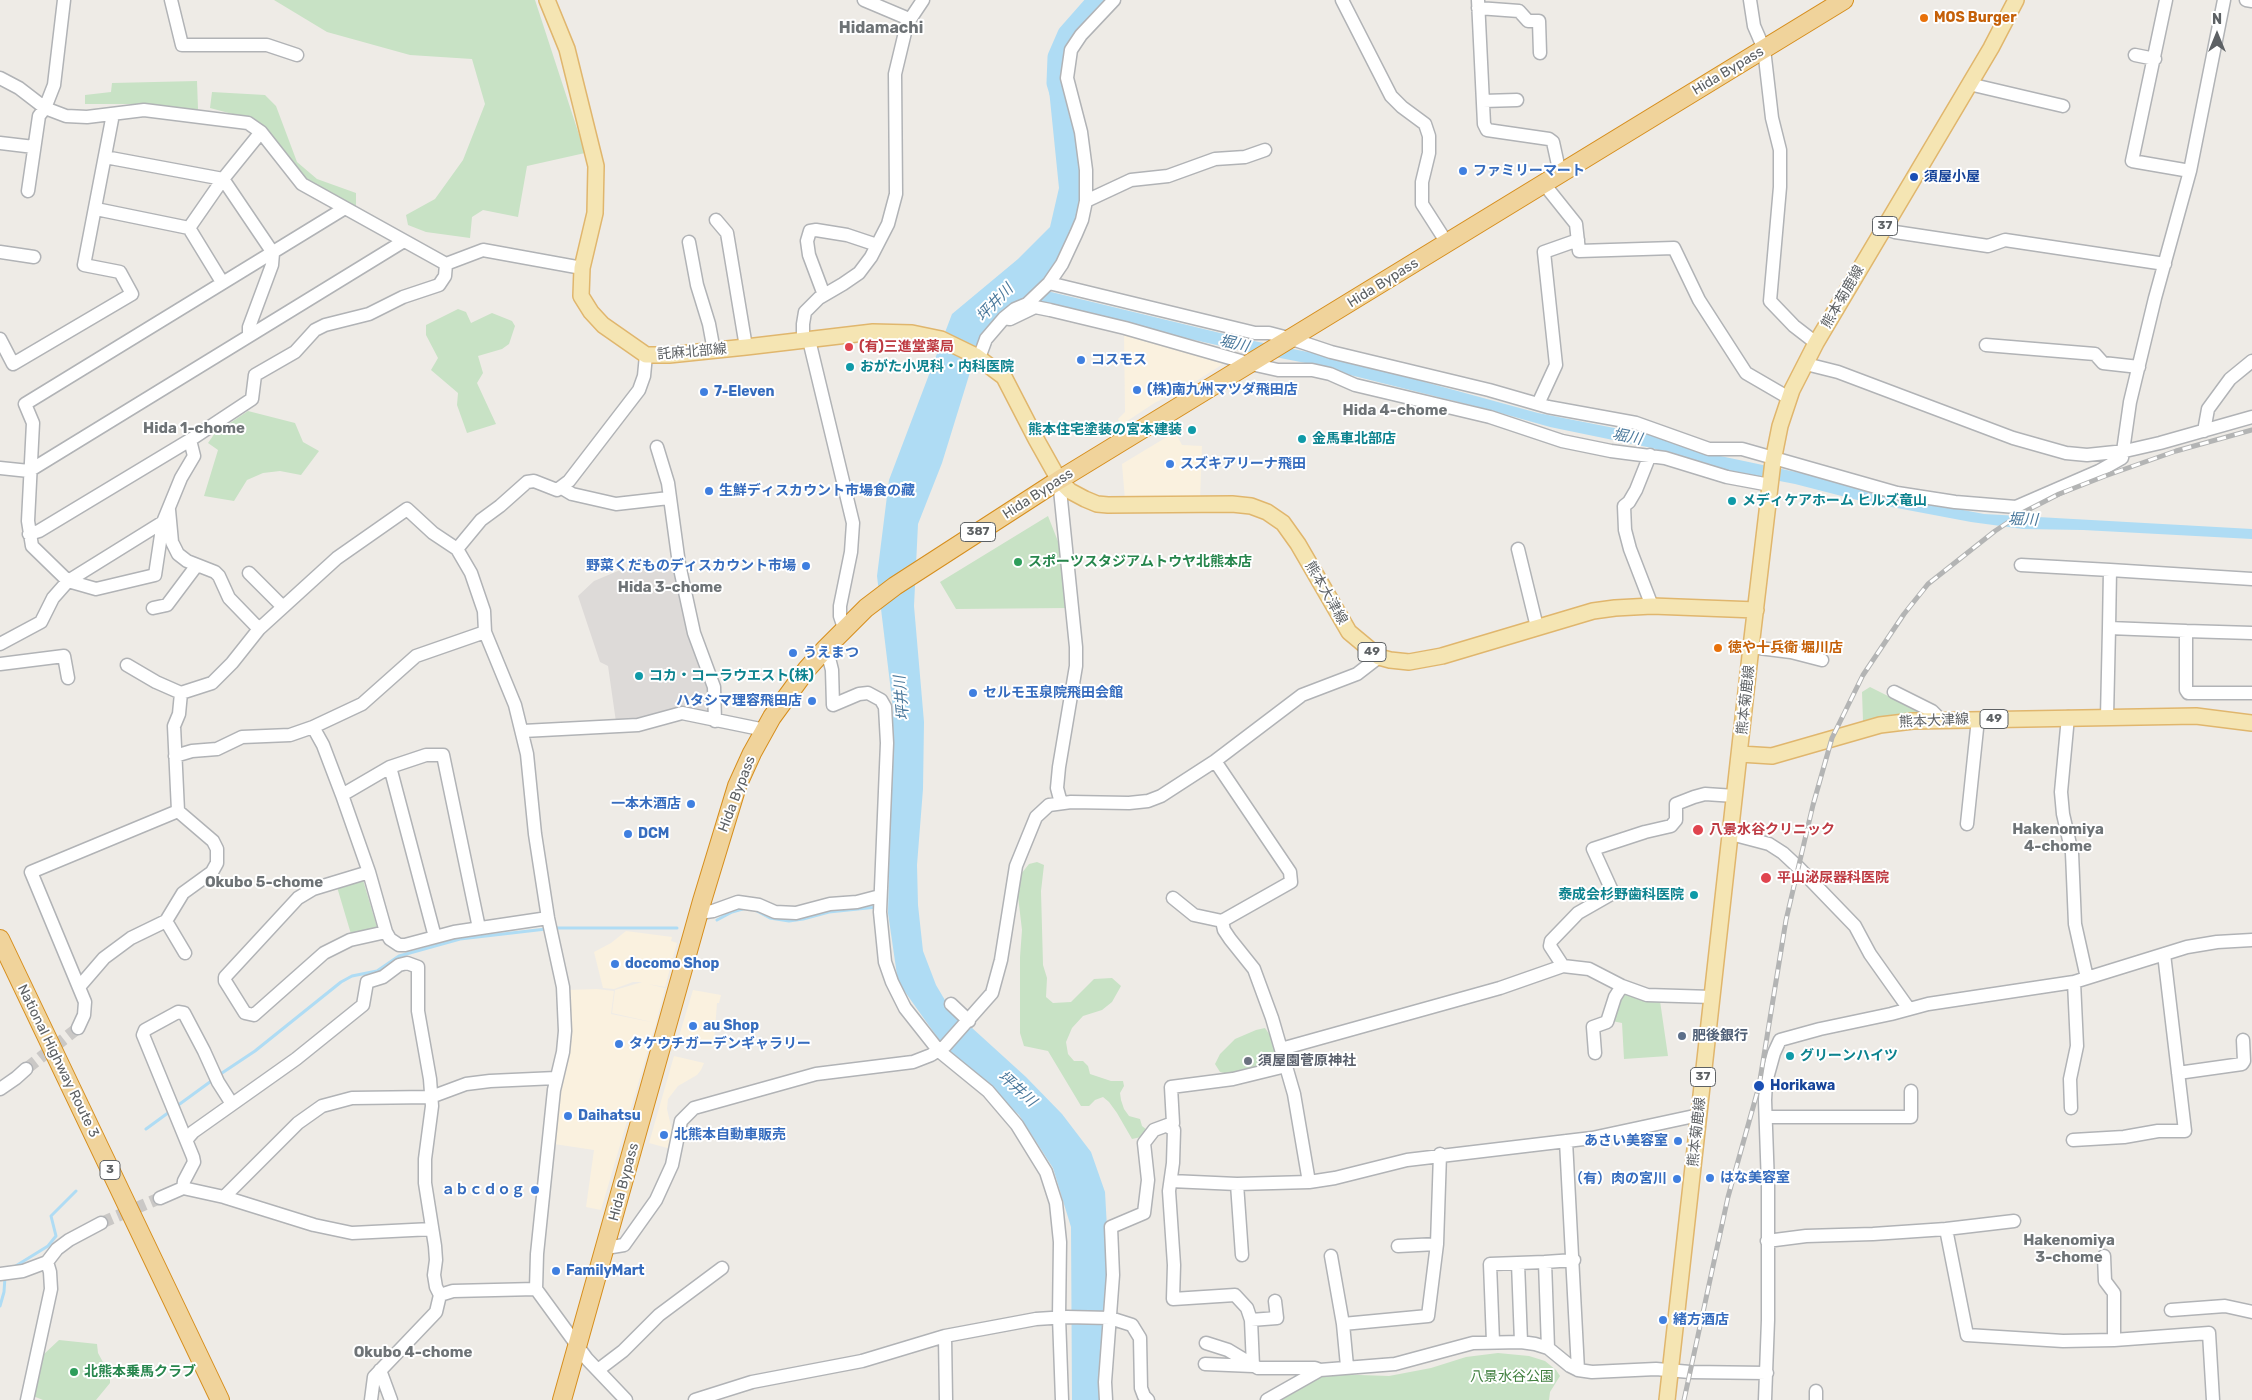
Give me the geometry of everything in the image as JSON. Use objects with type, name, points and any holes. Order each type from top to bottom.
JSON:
[{"type":"highway","name":"Hida Bypass","points":[[562,1400],[699,913],[737,786],[765,730],[807,669],[822,652],[866,608],[917,571],[1060,480],[1844,0]]},
{"type":"highway","name":"National Highway Route 3","points":[[0,939],[220,1400]]},
{"type":"main road","name":"託麻北部線","points":[[547,0],[567,49],[596,166],[595,213],[582,268],[581,296],[591,312],[603,325],[646,355],[668,355],[746,348],[873,332],[912,333],[940,339],[977,357],[1004,377],[1036,439],[1060,480]]},
{"type":"main road","name":"熊本菊鹿線","points":[[1667,1400],[1751,647],[1770,484],[1780,426],[1789,398],[1816,343],[1991,48],[2016,0]]},
{"type":"main road","name":"熊本大津線","points":[[1060,480],[1070,491],[1097,504],[1232,504],[1251,506],[1267,512],[1283,523],[1298,544],[1349,632],[1379,656],[1408,662],[1421,660],[1593,611],[1652,606],[1756,610]]},
{"type":"main road","name":"熊本大津線","points":[[1740,754],[1772,756],[1880,725],[1941,720],[2196,716],[2248,721]]},
{"type":"street","points":[[28,191],[39,116],[45,108],[54,85],[64,0]]},
{"type":"street","points":[[171,0],[182,46],[268,45],[297,55]]},
{"type":"street","points":[[864,0],[887,5],[909,19]]},
{"type":"street","points":[[844,628],[840,616],[840,606],[851,552],[853,523],[803,324],[805,312],[819,298],[859,273],[888,224],[896,194],[895,74],[909,19],[923,0]]},
{"type":"street","points":[[977,357],[986,339],[1004,318],[1014,309],[1027,304],[1047,285],[1062,264],[1082,220],[1086,201],[1086,170],[1081,132],[1067,78],[1071,50],[1080,35],[1114,0]]},
{"type":"street","points":[[1342,0],[1391,96],[1424,124],[1430,136],[1430,153],[1422,182],[1422,204],[1447,243]]},
{"type":"street","points":[[1750,0],[1754,26],[1764,49],[1772,118],[1780,150],[1780,187],[1770,301],[1794,326],[1816,343]]},
{"type":"street","points":[[2166,0],[2132,161],[2190,171]]},
{"type":"street","points":[[1047,285],[1255,333],[1269,333],[1288,341],[1480,387],[1538,404],[1636,422],[1709,448],[1742,449],[1897,492],[2007,508],[2024,505],[2118,461],[2125,451],[2130,402],[2190,171],[2224,0]]},
{"type":"street","points":[[2246,0],[2252,1]]},
{"type":"street","points":[[1540,54],[1539,21],[1528,20],[1519,11],[1478,4],[1484,124],[1487,130],[1549,139],[1553,142],[1560,174]]},
{"type":"street","points":[[2135,55],[2155,59]]},
{"type":"street","points":[[0,78],[19,88],[45,108],[66,116],[87,117],[128,110],[163,112],[248,123],[261,132],[302,184],[446,264],[483,250],[582,268]]},
{"type":"street","points":[[1969,84],[2063,106]]},
{"type":"street","points":[[1484,101],[1517,100]]},
{"type":"street","points":[[0,339],[14,364],[132,294],[120,272],[84,265],[113,114]]},
{"type":"street","points":[[189,228],[223,179],[261,132]]},
{"type":"street","points":[[0,143],[34,147]]},
{"type":"street","points":[[1086,201],[1132,180],[1168,176],[1215,159],[1245,157],[1265,150]]},
{"type":"street","points":[[105,157],[223,179],[273,253],[272,265],[249,327],[250,335]]},
{"type":"street","points":[[1544,184],[1576,224],[1579,251],[1674,248],[1698,300],[1746,373],[1789,398]]},
{"type":"street","points":[[190,440],[194,456],[181,478],[163,522],[155,575],[96,589],[68,581],[32,546],[28,522],[29,470],[33,450],[32,423],[25,404],[345,208]]},
{"type":"street","points":[[96,209],[189,228],[222,282]]},
{"type":"street","points":[[716,220],[727,233],[746,348]]},
{"type":"street","points":[[1884,228],[1904,234],[1988,246],[2005,240],[2165,264]]},
{"type":"street","points":[[824,295],[809,255],[807,241],[810,231],[816,230],[847,236],[877,245]]},
{"type":"street","points":[[1538,404],[1556,365],[1544,252],[1578,240]]},
{"type":"street","points":[[0,468],[29,470],[404,241]]},
{"type":"street","points":[[689,242],[697,285],[709,324],[714,351]]},
{"type":"street","points":[[0,252],[34,257]]},
{"type":"street","points":[[29,534],[39,531],[190,440],[252,400],[255,375],[295,352],[315,330],[325,325],[369,314],[403,297],[438,285],[445,276],[446,264]]},
{"type":"street","points":[[1004,318],[1010,319],[1035,307],[1050,310],[1134,330],[1278,370],[1312,370],[1330,374],[1355,385],[1490,417],[1562,440],[1611,451],[1650,455],[1727,477],[1770,484]]},
{"type":"street","points":[[1986,345],[2096,354],[2103,363],[2139,367]]},
{"type":"street","points":[[457,549],[481,520],[527,482],[534,481],[557,490],[570,481],[639,390],[644,376],[646,355]]},
{"type":"street","points":[[2204,431],[2208,409],[2230,379],[2252,361]]},
{"type":"street","points":[[1806,364],[1838,372],[2013,438],[2066,453],[2087,455],[2125,451],[2252,418]]},
{"type":"street","points":[[657,447],[668,483],[683,587],[694,633],[714,687],[715,721]]},
{"type":"street","points":[[1650,455],[1630,502],[1624,506],[1625,530],[1630,549],[1652,606]]},
{"type":"street","points":[[1060,480],[1076,647],[1076,666],[1059,767],[1057,788],[1061,803]]},
{"type":"street","points":[[562,488],[572,494],[616,504],[669,498]]},
{"type":"street","points":[[169,507],[172,542],[178,554],[187,561],[215,572],[229,598],[259,629]]},
{"type":"street","points":[[127,665],[156,682],[182,693],[212,683],[232,663],[259,629],[337,558],[407,509],[433,533],[457,549],[479,590],[484,611],[485,632],[505,678],[523,731],[528,754],[535,834],[564,1004],[563,1052],[556,1078],[547,1148],[537,1254],[536,1289],[587,1359],[626,1400]]},
{"type":"street","points":[[0,644],[40,622],[53,598],[68,581],[163,522]]},
{"type":"street","points":[[1518,549],[1537,627]]},
{"type":"street","points":[[153,608],[167,604],[197,565]]},
{"type":"street","points":[[2021,565],[2252,580]]},
{"type":"street","points":[[2108,717],[2110,570]]},
{"type":"street","points":[[249,574],[283,607]]},
{"type":"street","points":[[2108,628],[2252,633]]},
{"type":"street","points":[[2186,631],[2186,690],[2188,693],[2252,693]]},
{"type":"street","points":[[175,756],[192,751],[218,749],[242,737],[290,735],[313,727],[362,704],[416,656],[485,632]]},
{"type":"street","points":[[1751,647],[1791,652],[1822,660]]},
{"type":"street","points":[[822,652],[830,662],[832,670],[832,705],[859,694],[868,693],[881,700],[885,707],[887,743],[880,932],[885,962],[892,982],[905,1008],[942,1048],[988,1091],[1017,1124],[1046,1172],[1056,1202],[1060,1232],[1063,1317],[1062,1400]]},
{"type":"street","points":[[0,664],[64,656],[68,678]]},
{"type":"street","points":[[606,1248],[624,1245],[656,1200],[672,1165],[681,1121],[694,1108],[816,1074],[913,1062],[942,1048],[992,993],[1001,960],[1016,866],[1029,830],[1036,817],[1049,805],[1061,803],[1114,804],[1148,801],[1161,796],[1215,761],[1302,695],[1357,674],[1379,656]]},
{"type":"street","points":[[1894,692],[1932,711],[1941,720]]},
{"type":"street","points":[[79,987],[104,958],[131,938],[166,920],[183,894],[212,872],[217,864],[217,849],[213,841],[178,811],[174,726],[179,714],[182,693]]},
{"type":"street","points":[[523,731],[638,725],[682,713],[765,730]]},
{"type":"street","points":[[2068,717],[2061,792],[2063,814],[2072,853],[2075,924],[2087,978]]},
{"type":"street","points":[[1968,824],[1978,719]]},
{"type":"street","points":[[313,727],[323,745],[342,795],[369,872],[386,932],[418,967],[418,1011],[430,1079],[432,1115],[425,1159],[425,1183],[436,1260],[434,1275],[436,1287],[440,1295],[436,1312],[374,1377],[371,1400]]},
{"type":"street","points":[[342,795],[390,767],[426,755],[443,755],[479,928]]},
{"type":"street","points":[[1174,898],[1194,915],[1222,921],[1291,882],[1292,876],[1215,761]]},
{"type":"street","points":[[390,767],[435,937]]},
{"type":"street","points":[[1563,966],[1550,946],[1551,941],[1578,913],[1613,893],[1593,849],[1645,832],[1671,826],[1676,820],[1676,804],[1694,797],[1704,794],[1734,796]]},
{"type":"street","points":[[78,1028],[84,1015],[85,1002],[31,872],[178,811]]},
{"type":"street","points":[[1731,834],[1769,844],[1783,853],[1799,868],[1855,926],[1870,954],[1909,1009]]},
{"type":"street","points":[[369,872],[313,889],[298,898],[225,977],[225,981],[245,1013],[254,1015],[324,953],[350,940],[386,932]]},
{"type":"street","points":[[699,913],[713,911],[738,902],[759,904],[775,912],[796,913],[830,904],[857,902],[880,896]]},
{"type":"street","points":[[187,1139],[193,1132],[296,1059],[364,1005],[367,982],[383,977],[399,965],[406,954],[435,937],[479,928],[548,918]]},
{"type":"street","points":[[166,920],[185,953]]},
{"type":"street","points":[[1222,921],[1224,930],[1254,969],[1272,1018],[1294,1094],[1309,1182]]},
{"type":"street","points":[[1765,1400],[1767,1373],[1768,1185],[1766,1082],[1774,1053],[1780,1040],[1820,1029],[1938,1003],[2074,982],[2164,954],[2217,942],[2252,940]]},
{"type":"street","points":[[2072,1140],[2124,1137],[2158,1131],[2186,1132],[2164,954]]},
{"type":"street","points":[[1281,1049],[1500,988],[1563,966],[1589,969],[1622,986],[1655,996],[1712,997]]},
{"type":"street","points":[[2071,1108],[2070,1079],[2077,1046],[2074,982]]},
{"type":"street","points":[[1595,1053],[1593,1027],[1607,1022],[1622,986]]},
{"type":"street","points":[[952,1004],[967,1022]]},
{"type":"street","points":[[183,1188],[184,1181],[194,1162],[187,1139],[142,1035],[145,1030],[178,1012],[184,1013],[216,1078],[232,1104]]},
{"type":"street","points":[[2178,1073],[2242,1064],[2244,1061],[2242,1040]]},
{"type":"street","points":[[1106,1400],[1105,1318],[1113,1275],[1111,1227],[1144,1213],[1148,1180],[1144,1143],[1154,1130],[1169,1127],[1173,1124],[1171,1087],[1233,1079],[1286,1066]]},
{"type":"street","points":[[0,1089],[26,1068]]},
{"type":"street","points":[[224,1197],[291,1129],[322,1106],[352,1098],[431,1097],[466,1084],[531,1078],[556,1078]]},
{"type":"street","points":[[1766,1117],[1910,1117],[1911,1091]]},
{"type":"street","points":[[1171,1181],[1237,1184],[1309,1182],[1335,1178],[1407,1160],[1440,1154],[1566,1141],[1628,1131],[1699,1115]]},
{"type":"street","points":[[1169,1127],[1174,1130],[1169,1191],[1174,1265],[1172,1299],[1235,1295],[1248,1308],[1251,1320],[1253,1366]]},
{"type":"street","points":[[1566,1141],[1574,1260],[1578,1370]]},
{"type":"street","points":[[1343,1324],[1428,1316],[1437,1244],[1440,1154]]},
{"type":"street","points":[[1237,1184],[1242,1255]]},
{"type":"street","points":[[160,1198],[183,1188],[224,1197],[314,1224],[352,1232],[432,1229]]},
{"type":"street","points":[[1767,1241],[1806,1236],[1946,1229],[2014,1221]]},
{"type":"street","points":[[6,1274],[47,1262],[57,1249],[69,1240],[101,1223]]},
{"type":"street","points":[[1946,1229],[1967,1335],[2063,1341],[2114,1340],[2210,1332],[2213,1400]]},
{"type":"street","points":[[1398,1246],[1437,1244]]},
{"type":"street","points":[[1331,1256],[1343,1324],[1346,1366]]},
{"type":"street","points":[[2104,1256],[2105,1281],[2114,1293],[2114,1340]]},
{"type":"street","points":[[1492,1342],[1490,1264],[1574,1260]]},
{"type":"street","points":[[28,1400],[51,1289],[50,1272],[47,1262]]},
{"type":"street","points":[[1545,1262],[1548,1348]]},
{"type":"street","points":[[1518,1263],[1521,1342]]},
{"type":"street","points":[[598,1370],[623,1351],[659,1315],[722,1268]]},
{"type":"street","points":[[440,1295],[453,1291],[536,1289]]},
{"type":"street","points":[[1251,1320],[1277,1318],[1275,1301]]},
{"type":"street","points":[[2171,1310],[2225,1306],[2252,1312]]},
{"type":"street","points":[[695,1400],[752,1382],[862,1361],[946,1336],[1008,1324],[1063,1317],[1105,1318],[1132,1325],[1140,1338],[1140,1388],[1148,1400]]},
{"type":"street","points":[[946,1336],[946,1400]]},
{"type":"street","points":[[1267,1400],[1320,1370],[1346,1366],[1394,1364],[1473,1343],[1521,1342],[1548,1348],[1570,1366],[1578,1370],[1592,1372],[1767,1373]]},
{"type":"street","points":[[1206,1343],[1234,1353],[1258,1368],[1315,1368],[1320,1370]]},
{"type":"street","points":[[1205,1364],[1253,1366]]},
{"type":"street","points":[[380,1370],[391,1400]]},
{"type":"shaded area","points":[[1124,333],[1139,337],[1143,341],[1175,346],[1220,359],[1223,364],[1179,392],[1156,402],[1121,425],[1118,419],[1125,412]]},
{"type":"shaded area","points":[[1175,432],[1182,445],[1202,446],[1200,500],[1125,500],[1122,464]]},
{"type":"shaded area","points":[[675,563],[710,683],[713,711],[616,722],[608,666],[600,662],[578,596],[594,581],[625,568]]},
{"type":"shaded area","points":[[626,931],[672,937],[671,941],[677,943],[665,987],[648,984],[665,988],[656,1023],[612,1013],[615,990],[642,982],[633,982],[614,989],[603,988],[594,952],[611,943]]},
{"type":"shaded area","points":[[597,989],[614,991],[611,1014],[656,1023],[601,1210],[586,1207],[594,1150],[554,1144],[568,990]]},
{"type":"shaded area","points":[[693,990],[721,995],[719,1003],[717,1003],[714,1042],[679,1036]]},
{"type":"shaded area","points":[[674,1056],[704,1063],[697,1075],[678,1086],[668,1099],[667,1109],[674,1139],[671,1149],[649,1143]]},
{"type":"green space","points":[[274,0],[535,0],[585,153],[527,166],[518,217],[483,210],[472,217],[470,238],[426,232],[408,225],[406,215],[435,199],[463,160],[485,104],[472,59],[410,55],[327,32]]},
{"type":"green space","points":[[197,81],[198,109],[191,110],[147,104],[85,104],[85,95],[111,92],[112,83]]},
{"type":"green space","points":[[212,92],[265,95],[276,106],[297,162],[317,179],[356,193],[356,207],[311,184],[288,163],[265,126],[244,117],[210,108]]},
{"type":"green space","points":[[458,309],[466,312],[471,323],[492,313],[512,321],[515,326],[509,344],[502,349],[478,356],[483,373],[477,383],[496,424],[467,433],[457,405],[458,393],[431,370],[438,358],[426,335],[426,325]]},
{"type":"green space","points":[[248,411],[295,423],[303,442],[319,451],[301,475],[280,471],[263,473],[247,480],[234,501],[204,496],[218,450],[208,443],[215,433]]},
{"type":"green space","name":"スポーツスタジアムトウヤ北熊本店","points":[[1048,516],[1059,544],[1067,608],[956,609],[940,582]]},
{"type":"green space","points":[[1870,687],[1928,716],[1863,721],[1862,692]]},
{"type":"green space","points":[[1037,862],[1044,865],[1041,891],[1043,965],[1047,978],[1046,997],[1053,1003],[1071,1002],[1094,979],[1112,978],[1121,986],[1112,1002],[1102,1010],[1083,1016],[1072,1028],[1066,1042],[1068,1054],[1074,1061],[1083,1061],[1088,1066],[1090,1074],[1111,1081],[1123,1081],[1124,1086],[1120,1093],[1124,1109],[1129,1116],[1140,1119],[1142,1126],[1147,1130],[1141,1137],[1132,1139],[1117,1113],[1103,1097],[1095,1100],[1089,1106],[1081,1106],[1048,1051],[1024,1046],[1020,1033],[1022,930],[1017,888],[1021,874],[1029,864]]},
{"type":"green space","points":[[363,880],[377,927],[351,934],[337,887]]},
{"type":"green space","points":[[1626,991],[1660,1001],[1668,1056],[1624,1059],[1622,1023],[1612,1021],[1618,1000]]},
{"type":"green space","points":[[1265,1028],[1272,1038],[1277,1064],[1233,1075],[1220,1072],[1215,1064],[1220,1054],[1235,1039]]},
{"type":"green space","name":"北熊本乗馬クラブ","points":[[59,1340],[97,1344],[98,1353],[110,1375],[110,1383],[96,1400],[43,1400],[33,1396],[43,1355]]},
{"type":"green space","name":"八景水谷公園","points":[[1498,1353],[1529,1356],[1545,1361],[1556,1370],[1560,1376],[1550,1392],[1549,1400],[1277,1400],[1314,1379],[1330,1374],[1389,1376],[1431,1368],[1466,1357]]},
{"type":"water","name":"堀川","points":[[1062,66],[1069,115],[1076,135],[1082,165],[1081,201],[1076,222],[1047,291],[1249,340],[1337,358],[1538,413],[1660,437],[1692,450],[1810,475],[1900,498],[1984,514],[2252,529],[2252,539],[2083,530],[2023,529],[1971,522],[1865,502],[1795,484],[1723,470],[1652,448],[1550,427],[1316,365],[1239,350],[1024,302],[980,340],[942,463],[918,524],[914,606],[924,722],[923,789],[917,865],[918,905],[923,951],[936,985],[949,1007],[1026,1077],[1062,1114],[1091,1152],[1105,1192],[1108,1246],[1102,1400],[1072,1400],[1071,1227],[1053,1168],[1019,1115],[947,1051],[898,982],[888,913],[893,708],[877,576],[889,480],[952,314],[1018,259],[1050,227],[1059,188],[1047,70]]},
{"type":"waterway","name":"坪井川","points":[[1059,93],[1056,83],[1057,57],[1067,34],[1097,0]]},
{"type":"waterway","points":[[757,911],[770,918],[789,921],[829,912],[877,907]]},
{"type":"waterway","points":[[717,920],[732,912],[746,908]]},
{"type":"waterway","points":[[552,928],[677,928]]},
{"type":"waterway","points":[[219,1075],[255,1051],[341,982],[352,976],[377,971],[399,956],[460,939],[546,929]]},
{"type":"waterway","points":[[177,1106],[214,1079]]},
{"type":"waterway","points":[[146,1129],[172,1110]]},
{"type":"waterway","points":[[14,1267],[48,1246],[56,1236],[51,1216],[76,1191]]},
{"type":"waterway","points":[[0,1306],[4,1292],[5,1277]]},
{"type":"tunnel","points":[[26,1069],[78,1028]]},
{"type":"tunnel","points":[[101,1223],[160,1198]]},
{"type":"railway","points":[[1684,1400],[1728,1197],[1759,1086],[1786,920],[1813,805],[1832,738],[1863,675],[1904,614],[1928,584],[1995,531],[2022,513],[2059,494],[2105,476],[2176,451],[2252,430]]},
{"type":"place","name":"MOS Burger","points":[[1924,18]]},
{"type":"place","name":"ファミリーマート","points":[[1463,171]]},
{"type":"place","name":"須屋小屋","points":[[1914,177]]},
{"type":"place","name":"(有)三進堂薬局","points":[[849,347]]},
{"type":"place","name":"コスモス","points":[[1081,360]]},
{"type":"place","name":"おがた小児科・内科医院","points":[[850,367]]},
{"type":"place","name":"(株)南九州マツダ飛田店","points":[[1137,390]]},
{"type":"place","name":"7-Eleven","points":[[704,392]]},
{"type":"place","name":"熊本住宅塗装の宮本建装","points":[[1192,430]]},
{"type":"place","name":"金馬車北部店","points":[[1302,439]]},
{"type":"place","name":"スズキアリーナ飛田","points":[[1170,464]]},
{"type":"place","name":"生鮮ディスカウント市場食の藏","points":[[709,491]]},
{"type":"place","name":"メディケアホーム ヒルズ竜山","points":[[1732,501]]},
{"type":"place","name":"スポーツスタジアムトウヤ北熊本店","points":[[1018,562]]},
{"type":"place","name":"野菜くだものディスカウント市場","points":[[806,566]]},
{"type":"place","name":"徳や十兵衛 堀川店","points":[[1718,648]]},
{"type":"place","name":"うえまつ","points":[[793,653]]},
{"type":"place","name":"コカ・コーラウエスト(株)","points":[[639,676]]},
{"type":"place","name":"セルモ玉泉院飛田会館","points":[[973,693]]},
{"type":"place","name":"ハタシマ理容飛田店","points":[[812,701]]},
{"type":"place","name":"一本木酒店","points":[[691,804]]},
{"type":"place","name":"八景水谷クリニック","points":[[1698,830]]},
{"type":"place","name":"DCM","points":[[628,834]]},
{"type":"place","name":"平山泌尿器科医院","points":[[1766,878]]},
{"type":"place","name":"泰成会杉野歯科医院","points":[[1694,895]]},
{"type":"place","name":"docomo Shop","points":[[615,964]]},
{"type":"place","name":"au Shop","points":[[693,1026]]},
{"type":"place","name":"肥後銀行","points":[[1682,1036]]},
{"type":"place","name":"タケウチガーデンギャラリー","points":[[619,1044]]},
{"type":"place","name":"グリーンハイツ","points":[[1790,1056]]},
{"type":"place","name":"須屋園菅原神社","points":[[1248,1061]]},
{"type":"place","name":"Horikawa","points":[[1759,1086]]},
{"type":"place","name":"Daihatsu","points":[[568,1116]]},
{"type":"place","name":"北熊本自動車販売","points":[[664,1135]]},
{"type":"place","name":"あさい美容室","points":[[1678,1141]]},
{"type":"place","name":"はな美容室","points":[[1710,1178]]},
{"type":"place","name":"（有）肉の宮川","points":[[1677,1179]]},
{"type":"place","name":"ａｂｃｄｏｇ","points":[[535,1190]]},
{"type":"place","name":"FamilyMart","points":[[556,1271]]},
{"type":"place","name":"緒方酒店","points":[[1663,1320]]},
{"type":"place","name":"北熊本乗馬クラブ","points":[[74,1372]]},
{"type":"district","name":"Hidamachi","points":[[881,28]]},
{"type":"district","name":"Hida 4-chome","points":[[1395,411]]},
{"type":"district","name":"Hida 1-chome","points":[[194,429]]},
{"type":"district","name":"Hida 3-chome","points":[[670,588]]},
{"type":"district","name":"Hakenomiya 4-chome","points":[[2058,838]]},
{"type":"district","name":"Okubo 5-chome","points":[[264,883]]},
{"type":"district","name":"Hakenomiya 3-chome","points":[[2069,1250]]},
{"type":"district","name":"Okubo 4-chome","points":[[413,1353]]}]
